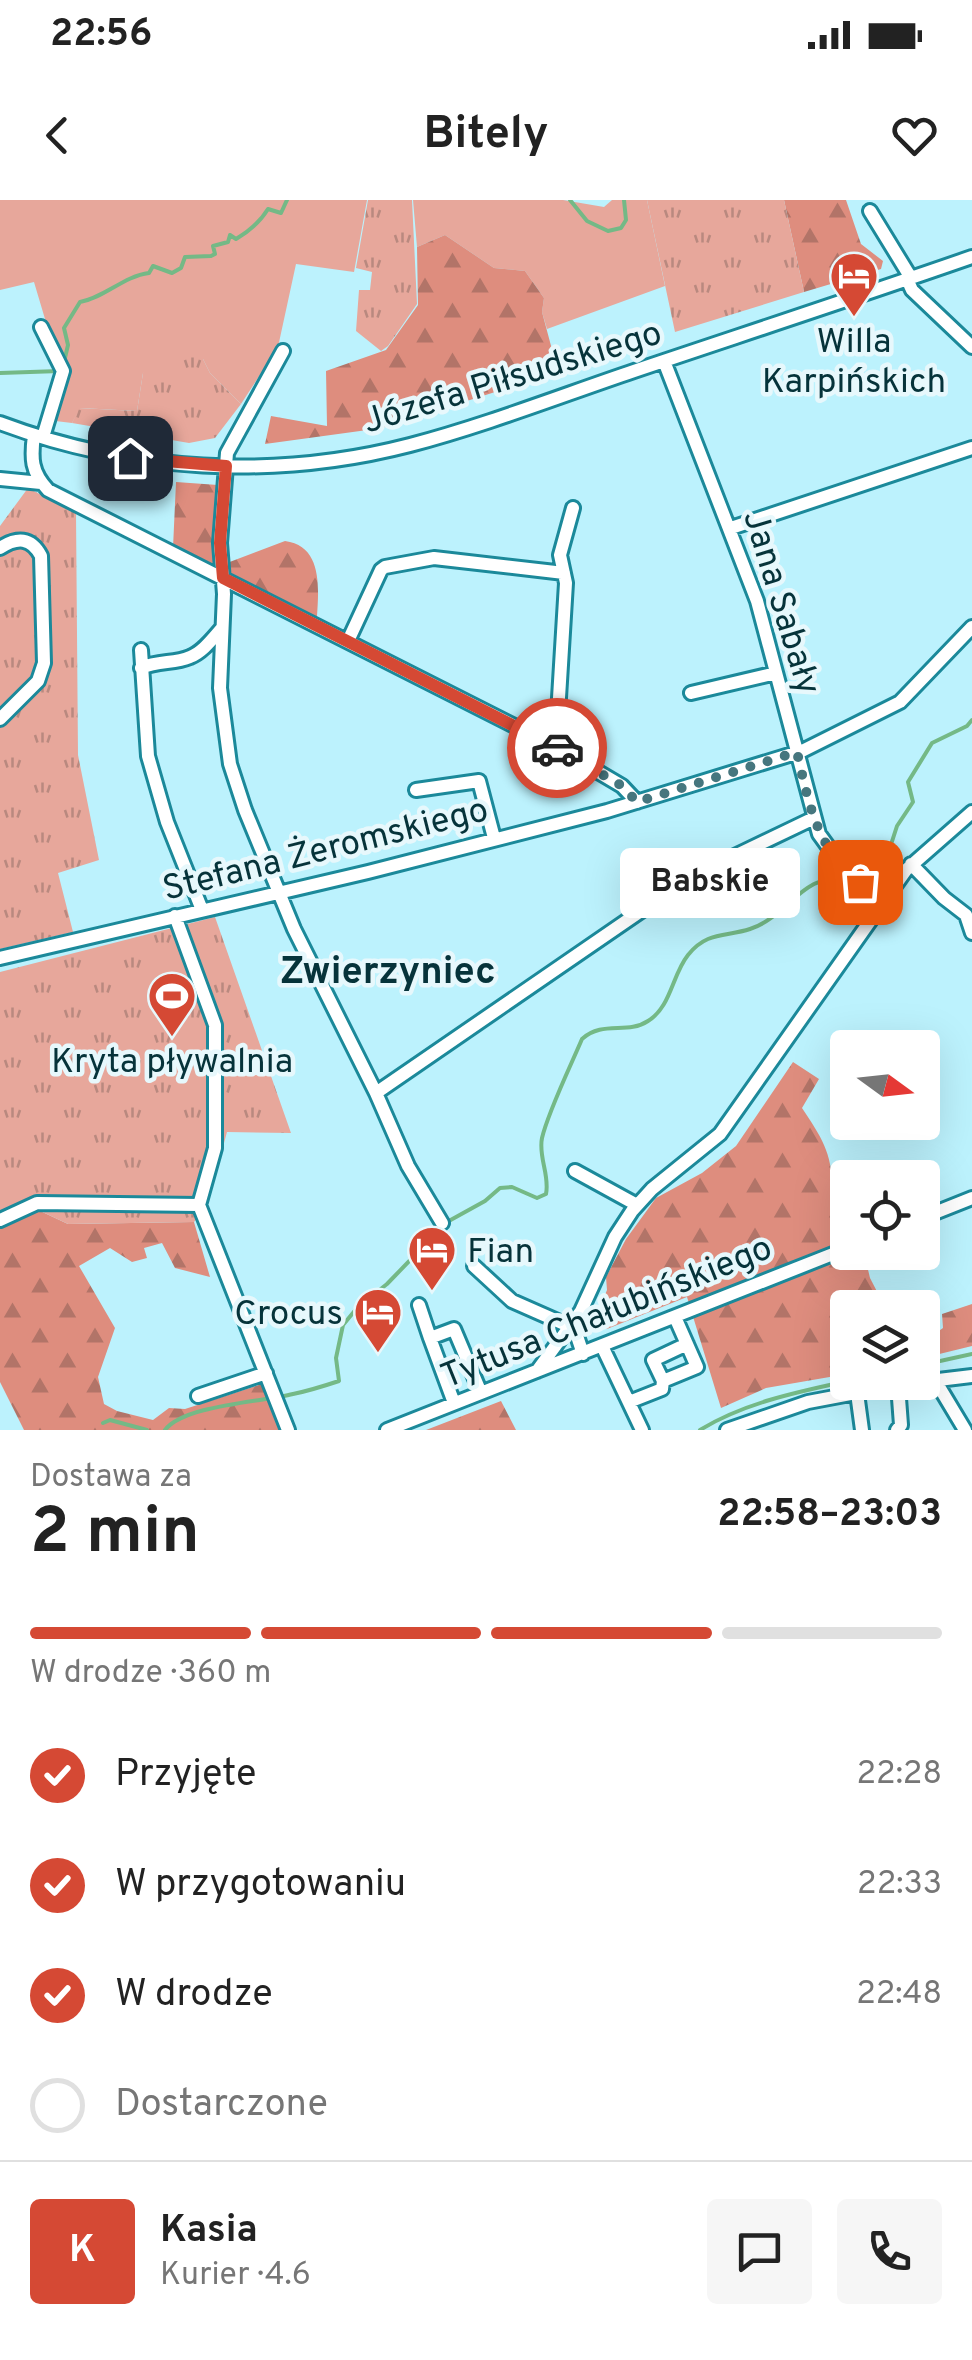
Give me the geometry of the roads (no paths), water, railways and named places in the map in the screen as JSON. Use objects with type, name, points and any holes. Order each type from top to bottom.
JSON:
[{"type":"street","points":[[870,211],[912,290],[972,347]]},
{"type":"street","name":"Józefa Piłsudskiego","points":[[0,423],[130,458],[226,466],[316,462],[402,447],[972,257]]},
{"type":"street","points":[[41,327],[60,366],[31,458],[36,477],[48,490],[556,747],[622,786],[637,802]]},
{"type":"street","points":[[283,351],[232,440],[226,466],[220,543],[220,688],[230,764],[294,929],[408,1166],[442,1224]]},
{"type":"street","name":"Jana Sabały","points":[[664,361],[731,528],[823,842],[839,864],[884,900]]},
{"type":"street","points":[[731,528],[972,448]]},
{"type":"street","points":[[0,478],[41,483]]},
{"type":"street","points":[[556,747],[566,583],[560,554],[573,508]]},
{"type":"street","points":[[0,548],[16,540],[27,540],[35,545],[40,556],[44,664],[38,681],[0,718]]},
{"type":"street","points":[[348,642],[385,566],[434,558],[564,573]]},
{"type":"street","name":"Stefana Żeromskiego","points":[[0,958],[637,802],[797,752],[900,702],[972,627]]},
{"type":"street","points":[[141,668],[160,660],[194,656],[222,628]]},
{"type":"street","points":[[141,650],[148,756],[167,822],[202,910]]},
{"type":"street","points":[[692,693],[776,673]]},
{"type":"street","points":[[416,790],[480,781],[494,838]]},
{"type":"street","points":[[537,1371],[581,1311],[618,1232],[637,1206],[720,1134],[911,864],[972,812]]},
{"type":"street","points":[[376,1093],[689,878],[814,818]]},
{"type":"street","points":[[911,864],[966,914],[972,933]]},
{"type":"street","points":[[174,916],[215,1026],[215,1148],[199,1205],[288,1430]]},
{"type":"street","points":[[576,1171],[637,1206]]},
{"type":"street","points":[[940,1211],[972,1198]]},
{"type":"street","points":[[0,1220],[37,1202],[199,1205]]},
{"type":"street","name":"Tytusa Chałubińskiego","points":[[394,1429],[830,1255]]},
{"type":"street","points":[[474,1266],[512,1301],[571,1327]]},
{"type":"street","points":[[418,1305],[454,1404]]},
{"type":"street","points":[[581,1311],[576,1333],[583,1354]]},
{"type":"street","points":[[663,1381],[697,1367],[675,1316]]},
{"type":"street","points":[[430,1338],[454,1328],[481,1393]]},
{"type":"street","points":[[629,1402],[662,1390],[663,1381],[653,1360],[687,1344]]},
{"type":"street","points":[[602,1346],[642,1430]]},
{"type":"street","points":[[198,1396],[266,1373]]},
{"type":"street","points":[[940,1380],[972,1376]]},
{"type":"street","points":[[940,1396],[965,1430]]},
{"type":"street","points":[[727,1430],[830,1398]]},
{"type":"street","points":[[858,1400],[862,1430]]},
{"type":"street","points":[[897,1430],[901,1425],[899,1400]]},
{"type":"waterway","points":[[64,362],[68,345],[64,328],[80,302],[149,273],[153,266],[172,273],[181,268],[185,257],[211,256],[215,254],[213,246],[228,242],[230,235],[236,239],[268,209],[281,213],[287,200]]},
{"type":"waterway","points":[[570,200],[587,221],[608,231],[621,228],[626,220],[624,200]]},
{"type":"waterway","points":[[0,373],[60,371]]},
{"type":"waterway","points":[[853,873],[886,860],[897,826],[913,802],[908,782],[932,743],[972,720]]},
{"type":"waterway","points":[[165,1430],[206,1410],[299,1393],[339,1381],[336,1358],[343,1325],[447,1222],[500,1188],[512,1187],[537,1198],[546,1194],[542,1138],[582,1039],[598,1030],[632,1027],[648,1021],[662,1008],[678,972],[695,947],[717,936],[759,925],[814,884],[844,875]]},
{"type":"waterway","points":[[940,1361],[972,1354]]},
{"type":"waterway","points":[[700,1430],[753,1406],[830,1385]]},
{"type":"waterway","points":[[103,1423],[110,1420],[147,1430]]},
{"type":"place","name":"Willa Karpińskich","points":[[854,318]]},
{"type":"place","name":"Babskie","points":[[860,882]]},
{"type":"place","name":"Kryta pływalnia","points":[[172,1038]]},
{"type":"place","name":"Fian","points":[[432,1292]]},
{"type":"place","name":"Crocus","points":[[378,1354]]},
{"type":"district","name":"Zwierzyniec","points":[[388,970]]}]
